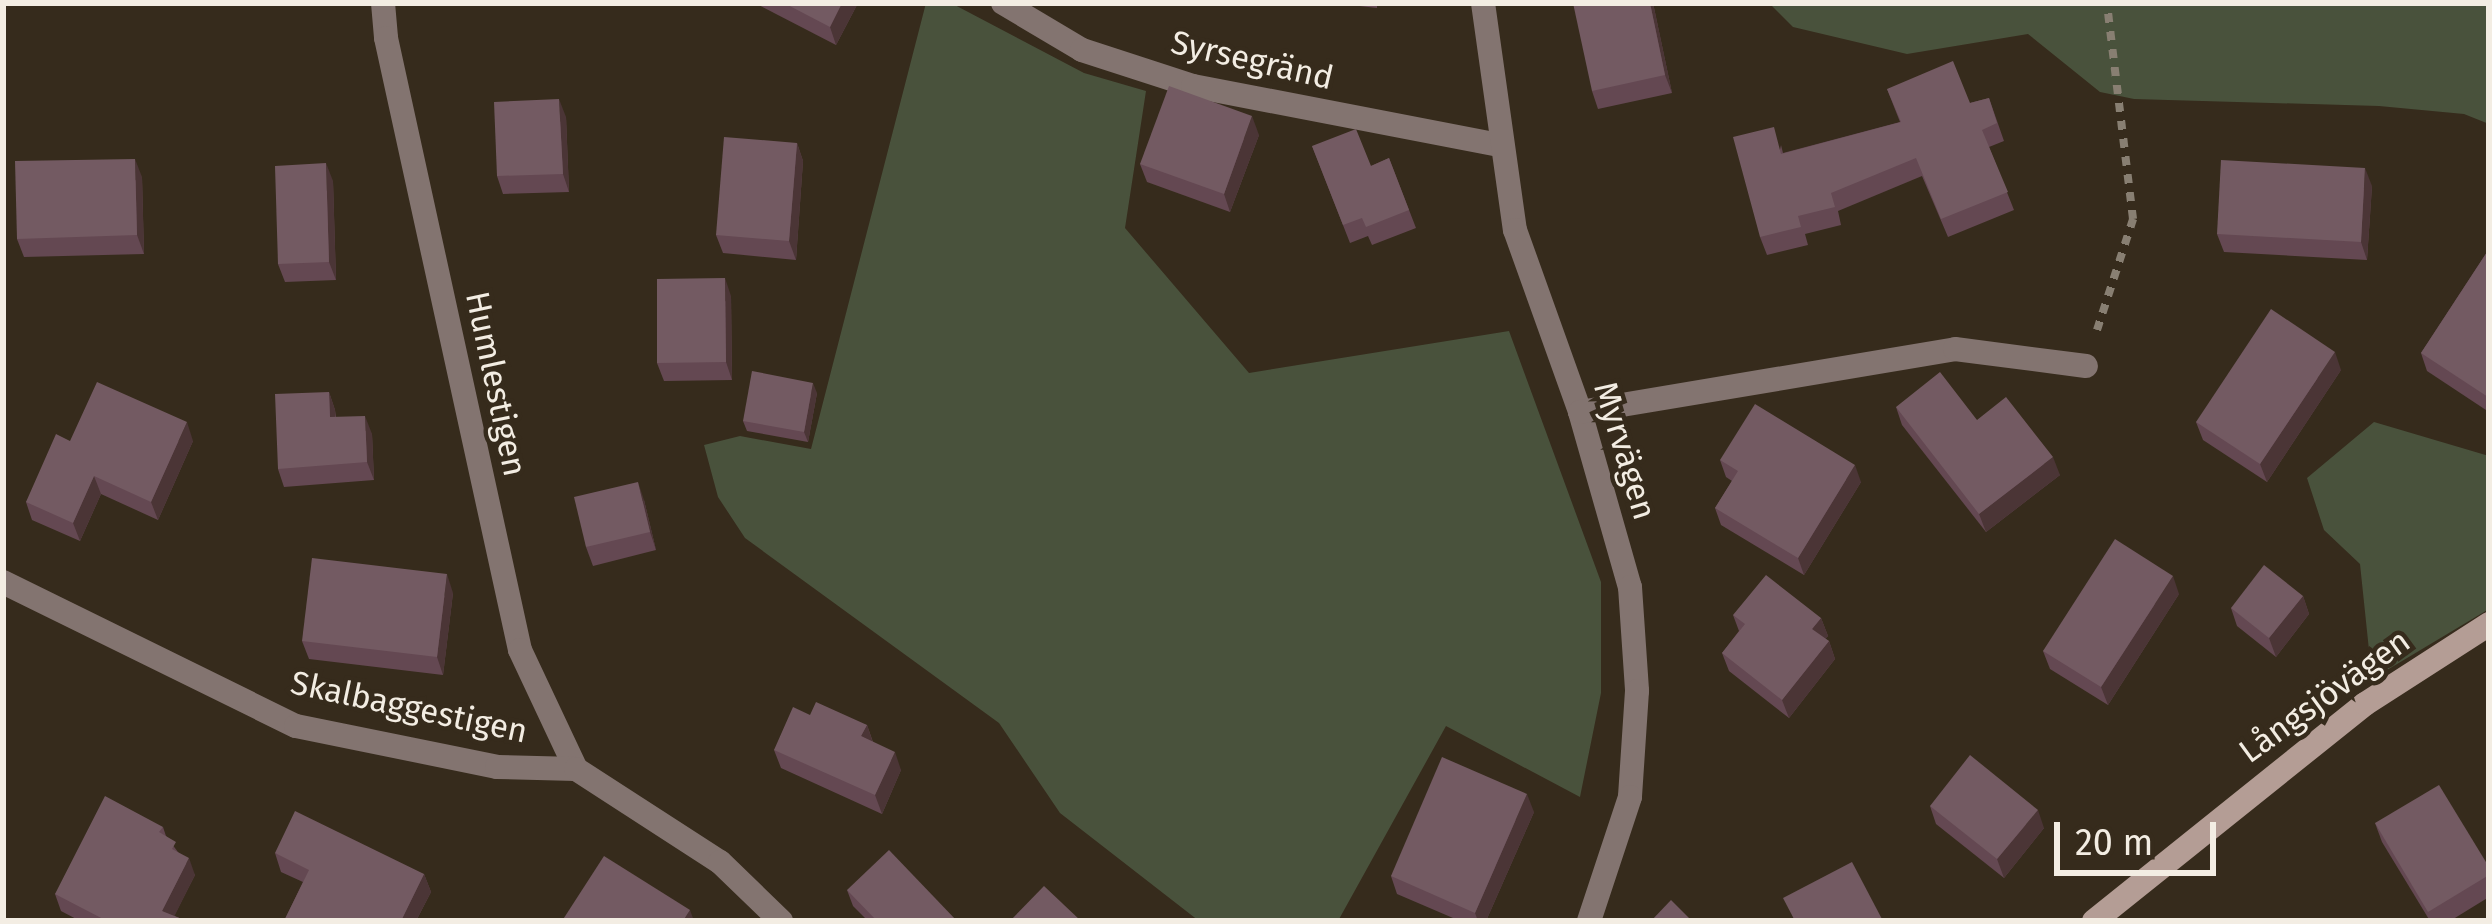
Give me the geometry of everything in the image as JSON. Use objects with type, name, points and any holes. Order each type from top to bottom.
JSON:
[{"type":"street","name":"Humlestigen","points":[[383,3],[386,38],[520,650],[576,770]]},
{"type":"street","name":"Syrsegränd","points":[[1003,3],[1082,50],[1193,86],[1500,146]]},
{"type":"street","name":"Myrvägen","points":[[1483,3],[1515,230],[1580,412],[1630,586],[1637,691],[1630,797],[1588,921]]},
{"type":"street","points":[[1580,412],[1954,349],[2086,366]]},
{"type":"street","name":"Skalbaggestigen","points":[[3,582],[296,726],[497,767],[576,770]]},
{"type":"street","name":"Långsjövägen","points":[[2094,921],[2365,704],[2489,625]]},
{"type":"street","points":[[576,770],[720,862],[781,921]]},
{"type":"path","points":[[2086,366],[2133,219],[2107,3]]},
{"type":"green space","points":[[926,3],[951,3],[1084,73],[1146,91],[1125,228],[1249,373],[1509,331],[1601,582],[1601,693],[1580,797],[1446,726],[1338,921],[1199,921],[1060,813],[999,723],[745,538],[718,497],[704,445],[740,436],[811,449]]},
{"type":"green space","points":[[1769,3],[2489,3],[2489,124],[2464,114],[2379,106],[2134,99],[2100,92],[2028,34],[1907,54],[1793,27]]},
{"type":"green space","points":[[2374,422],[2489,456],[2489,609],[2372,679],[2360,564],[2324,530],[2307,478]]},
{"type":"building","points":[[784,3],[842,3],[830,27]]},
{"type":"building","points":[[1573,3],[1650,3],[1665,75],[1592,91]]},
{"type":"building","points":[[1953,61],[1970,103],[1989,98],[1997,123],[1982,130],[2008,192],[1941,219],[1916,158],[1831,193],[1835,207],[1798,216],[1801,227],[1760,237],[1733,137],[1774,127],[1781,154],[1901,122],[1887,89]]},
{"type":"building","points":[[1169,86],[1252,116],[1224,194],[1140,164]]},
{"type":"building","points":[[559,99],[563,174],[497,176],[494,102]]},
{"type":"building","points":[[1356,129],[1371,166],[1389,158],[1409,210],[1366,227],[1362,218],[1343,225],[1312,146]]},
{"type":"building","points":[[724,137],[797,143],[789,241],[716,235]]},
{"type":"building","points":[[135,159],[137,235],[17,239],[15,161]]},
{"type":"building","points":[[2221,160],[2365,168],[2361,242],[2217,234]]},
{"type":"building","points":[[326,163],[329,262],[278,264],[275,166]]},
{"type":"building","points":[[2489,249],[2489,396],[2488,397],[2421,353]]},
{"type":"building","points":[[725,278],[726,362],[657,363],[657,279]]},
{"type":"building","points":[[2271,309],[2335,352],[2260,464],[2196,422]]},
{"type":"building","points":[[752,371],[813,383],[804,432],[743,421]]},
{"type":"building","points":[[1940,372],[1977,420],[2006,397],[2053,457],[1979,514],[1896,407]]},
{"type":"building","points":[[97,382],[187,422],[151,502],[94,476],[73,523],[26,502],[56,434],[70,441]]},
{"type":"building","points":[[329,392],[330,417],[365,416],[367,462],[278,469],[275,394]]},
{"type":"building","points":[[1755,404],[1855,465],[1798,558],[1715,508],[1738,471],[1720,460]]},
{"type":"building","points":[[638,482],[650,532],[586,547],[574,497]]},
{"type":"building","points":[[2115,539],[2173,576],[2101,687],[2043,651]]},
{"type":"building","points":[[312,558],[447,574],[437,657],[302,641]]},
{"type":"building","points":[[2264,565],[2303,596],[2269,638],[2231,608]]},
{"type":"building","points":[[1766,575],[1821,618],[1812,629],[1829,641],[1782,700],[1722,653],[1745,624],[1733,615]]},
{"type":"building","points":[[816,702],[867,725],[861,736],[895,752],[875,795],[774,750],[793,707],[810,715]]},
{"type":"building","points":[[1970,755],[2038,810],[1997,859],[1930,806]]},
{"type":"building","points":[[1442,757],[1527,794],[1475,913],[1391,876]]},
{"type":"building","points":[[2439,785],[2489,867],[2489,875],[2428,912],[2375,823]]},
{"type":"building","points":[[105,796],[163,827],[159,832],[176,842],[172,849],[189,858],[162,911],[187,921],[107,921],[55,894]]},
{"type":"building","points":[[295,811],[424,874],[401,921],[284,921],[309,870],[275,853]]},
{"type":"building","points":[[889,850],[957,921],[877,921],[847,890]]},
{"type":"building","points":[[604,856],[690,910],[683,921],[562,921]]},
{"type":"building","points":[[1852,862],[1883,921],[1795,921],[1783,898]]},
{"type":"building","points":[[1044,886],[1081,921],[1010,921]]},
{"type":"building","points":[[1671,900],[1692,921],[1651,921]]}]
